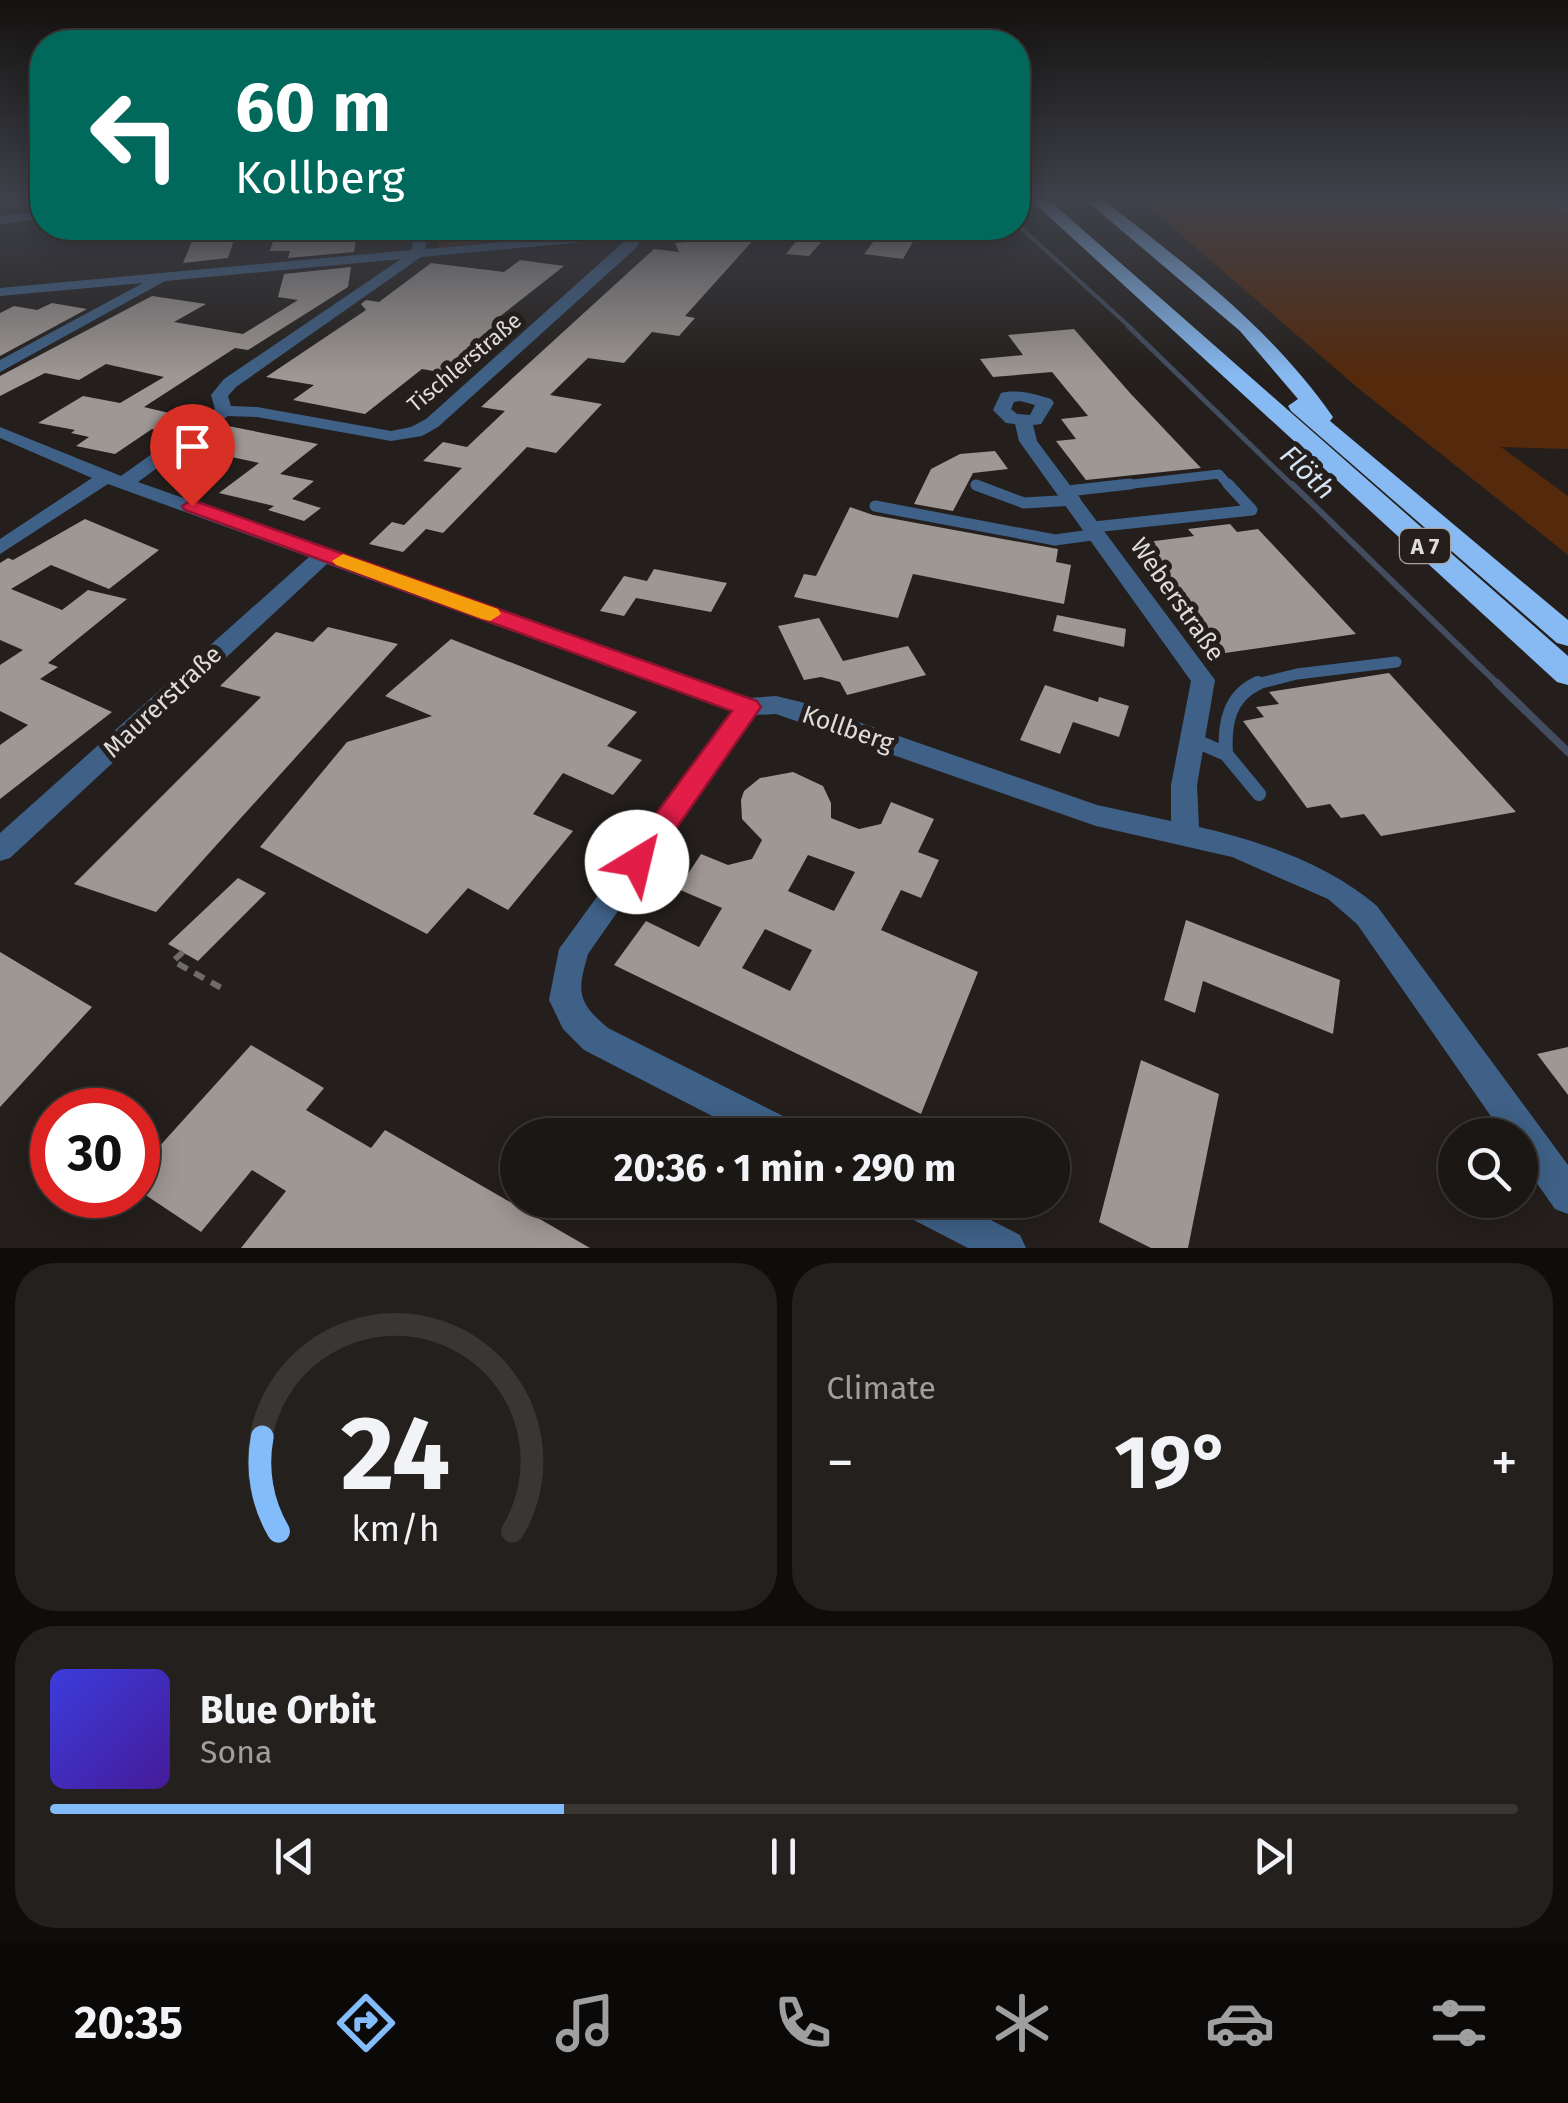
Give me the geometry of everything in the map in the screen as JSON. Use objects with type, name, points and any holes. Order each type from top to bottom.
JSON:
[{"type":"highway","name":"A 7","points":[[1105,259],[1568,674]]},
{"type":"highway","name":"A 7","points":[[1129,259],[1568,636]]},
{"type":"highway","points":[[1165,259],[1253,332],[1298,378],[1330,433]]},
{"type":"street","points":[[0,292],[361,259]]},
{"type":"street","points":[[0,548],[224,410],[219,395],[230,384],[409,259]]},
{"type":"street","name":"Tischlerstraße","points":[[224,410],[257,412],[391,436],[416,432],[432,423],[615,259]]},
{"type":"street","points":[[0,367],[162,278]]},
{"type":"street","name":"Weberstraße","points":[[1023,422],[1028,441],[1097,530],[1203,680],[1184,786],[1184,832]]},
{"type":"street","name":"Kollberg","points":[[0,432],[115,480],[748,707],[776,705],[801,710],[1096,815],[1184,832],[1304,873],[1338,890],[1366,915],[1568,1196]]},
{"type":"street","name":"Maurerstraße","points":[[0,850],[325,554]]},
{"type":"street","points":[[748,707],[574,949],[563,985],[571,1019],[596,1040],[750,1118]]},
{"type":"street","points":[[949,1218],[1008,1248]]},
{"type":"lane","points":[[875,506],[1056,540],[1097,530],[1252,510],[1220,474],[1024,503],[976,485]]},
{"type":"lane","points":[[1226,754],[1224,736],[1234,704],[1245,688],[1273,680],[1396,662]]},
{"type":"lane","points":[[1194,740],[1226,754],[1258,794]]},
{"type":"path","points":[[182,952],[174,961],[225,990]]},
{"type":"shaded area","points":[[1209,259],[1568,259],[1568,449],[1501,447],[1568,496],[1568,555],[1358,388]]},
{"type":"building","points":[[643,259],[736,259],[685,316],[695,318],[679,336],[652,332],[624,363],[588,358],[550,395],[602,404],[556,453],[527,447],[443,533],[426,529],[403,552],[369,544],[392,522],[404,525],[462,468],[423,461],[443,442],[467,447],[505,411],[481,407]]},
{"type":"building","points":[[520,260],[564,266],[498,318],[513,321],[485,344],[445,373],[422,369],[365,414],[293,400],[314,385],[266,377],[366,310],[361,304],[366,300],[379,302],[431,263],[504,272]]},
{"type":"building","points":[[351,267],[348,287],[248,350],[235,348],[144,407],[194,419],[175,433],[152,429],[115,454],[76,446],[89,437],[71,433],[75,430],[38,423],[83,396],[120,403],[164,377],[106,364],[79,380],[45,373],[0,396],[0,376],[152,296],[206,304],[174,322],[243,334],[298,300],[278,297],[284,274]]},
{"type":"building","points":[[52,303],[87,309],[0,356],[0,313],[14,306],[37,310]]},
{"type":"building","points":[[1074,329],[1201,468],[1086,480],[1056,441],[1076,439],[1061,419],[1088,416],[1052,372],[993,377],[980,359],[1023,355],[1008,335]]},
{"type":"building","points":[[223,425],[318,444],[280,474],[314,481],[292,499],[321,508],[304,521],[268,510],[274,506],[219,493],[259,463],[190,448]]},
{"type":"building","points":[[995,451],[1008,469],[973,473],[953,511],[914,504],[931,469],[960,454]]},
{"type":"building","points":[[850,507],[873,515],[1058,549],[1056,562],[1071,565],[1064,604],[913,574],[898,618],[794,597],[804,574],[816,576]]},
{"type":"building","points":[[85,519],[159,550],[109,589],[51,565],[11,589],[62,610],[88,590],[127,599],[48,663],[58,667],[40,679],[112,712],[0,799],[0,745],[28,725],[0,711],[0,665],[23,650],[0,640],[0,563],[8,558],[13,560]]},
{"type":"building","points":[[1230,524],[1237,532],[1258,529],[1356,634],[1225,653],[1139,543],[1194,536],[1188,529]]},
{"type":"building","points":[[654,569],[727,583],[711,612],[636,598],[624,616],[600,611],[624,576],[647,581]]},
{"type":"building","points":[[1057,615],[1126,629],[1124,647],[1053,631]]},
{"type":"building","points":[[819,618],[843,661],[908,646],[926,675],[847,695],[840,682],[821,677],[804,680],[778,626]]},
{"type":"building","points":[[328,627],[398,644],[156,912],[74,884],[261,697],[220,686],[276,632],[313,642]]},
{"type":"building","points":[[451,639],[637,712],[607,746],[642,760],[613,795],[563,773],[533,814],[573,831],[508,910],[468,888],[427,934],[260,847],[347,742],[432,716],[385,696]]},
{"type":"building","points":[[1389,673],[1516,812],[1381,836],[1364,814],[1341,818],[1330,804],[1307,808],[1243,721],[1264,717],[1256,707],[1279,704],[1269,692]]},
{"type":"building","points":[[1045,685],[1098,702],[1099,697],[1129,706],[1119,737],[1073,722],[1060,754],[1020,740]]},
{"type":"building","points":[[793,772],[823,786],[831,803],[831,818],[859,829],[881,824],[891,802],[934,819],[918,852],[939,860],[921,898],[901,890],[881,930],[978,972],[921,1114],[614,965],[646,921],[699,947],[722,908],[678,889],[701,854],[728,865],[752,859],[762,840],[742,819],[741,800],[744,791],[760,778]],"holes":[[[808,855],[855,872],[834,911],[788,891]],[[765,929],[812,950],[790,991],[742,968]]]},
{"type":"building","points":[[238,878],[266,893],[198,961],[168,944]]},
{"type":"building","points":[[1186,920],[1340,980],[1333,1034],[1203,981],[1195,1013],[1164,1000]]},
{"type":"building","points":[[0,952],[92,1007],[0,1107]]},
{"type":"building","points":[[251,1045],[324,1088],[306,1110],[371,1148],[385,1130],[500,1196],[500,1218],[538,1218],[590,1248],[241,1248],[286,1191],[252,1170],[201,1232],[160,1205],[160,1146]]},
{"type":"building","points":[[1568,1047],[1568,1095],[1537,1054]]},
{"type":"building","points":[[1141,1060],[1219,1094],[1188,1248],[1151,1248],[1099,1222]]},
{"type":"waterway","name":"Flöth","points":[[1056,259],[1131,328]]},
{"type":"waterway","name":"Flöth","points":[[1128,326],[1294,487]]},
{"type":"waterway","name":"Flöth","points":[[1292,484],[1499,685]]},
{"type":"waterway","name":"Flöth","points":[[1497,683],[1568,752]]},
{"type":"slow traffic","points":[[343,561],[490,614]]},
{"type":"route","points":[[192,506],[748,707],[637,862]]}]
